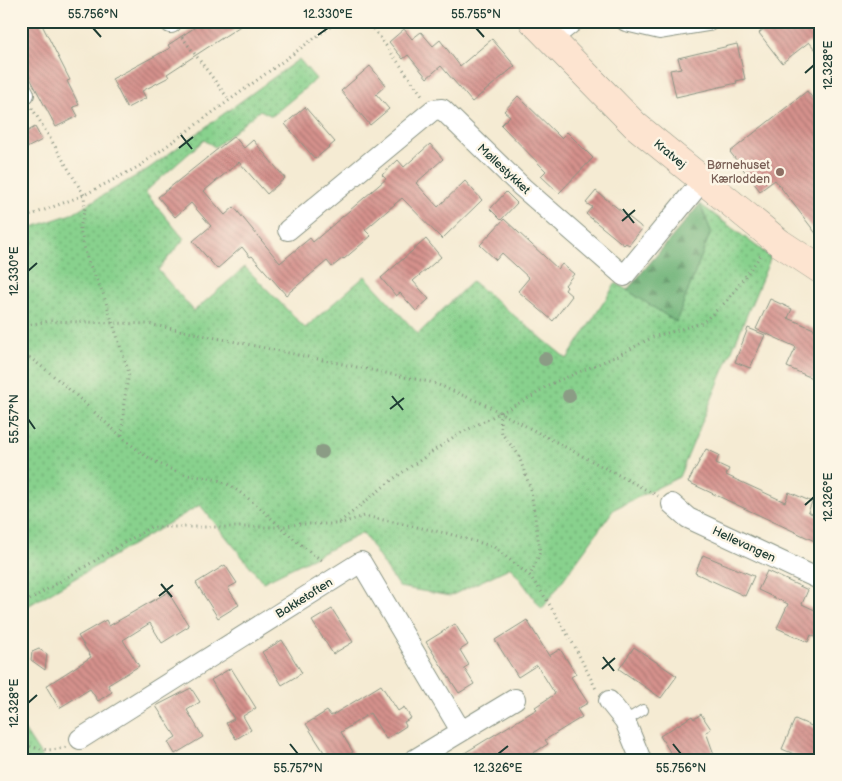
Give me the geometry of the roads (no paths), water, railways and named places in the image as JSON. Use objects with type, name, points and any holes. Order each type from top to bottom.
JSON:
[{"type":"street","points":[[541,31],[574,21]]},
{"type":"street","points":[[626,21],[660,29],[708,21]]},
{"type":"street","name":"Kratvej","points":[[541,31],[635,125],[774,238],[821,270]]},
{"type":"street","name":"Møllestykket","points":[[288,230],[433,110],[442,109],[522,187],[624,276],[702,181]]},
{"type":"street","name":"Hellevangen","points":[[672,504],[688,518],[821,580]]},
{"type":"street","name":"Bakketoften","points":[[80,739],[360,562],[461,731]]},
{"type":"street","points":[[414,760],[515,699]]},
{"type":"street","points":[[609,701],[625,721],[641,760]]},
{"type":"lane","points":[[625,721],[643,710]]},
{"type":"place","name":"Børnehuset Kærlodden","points":[[780,172]]}]
